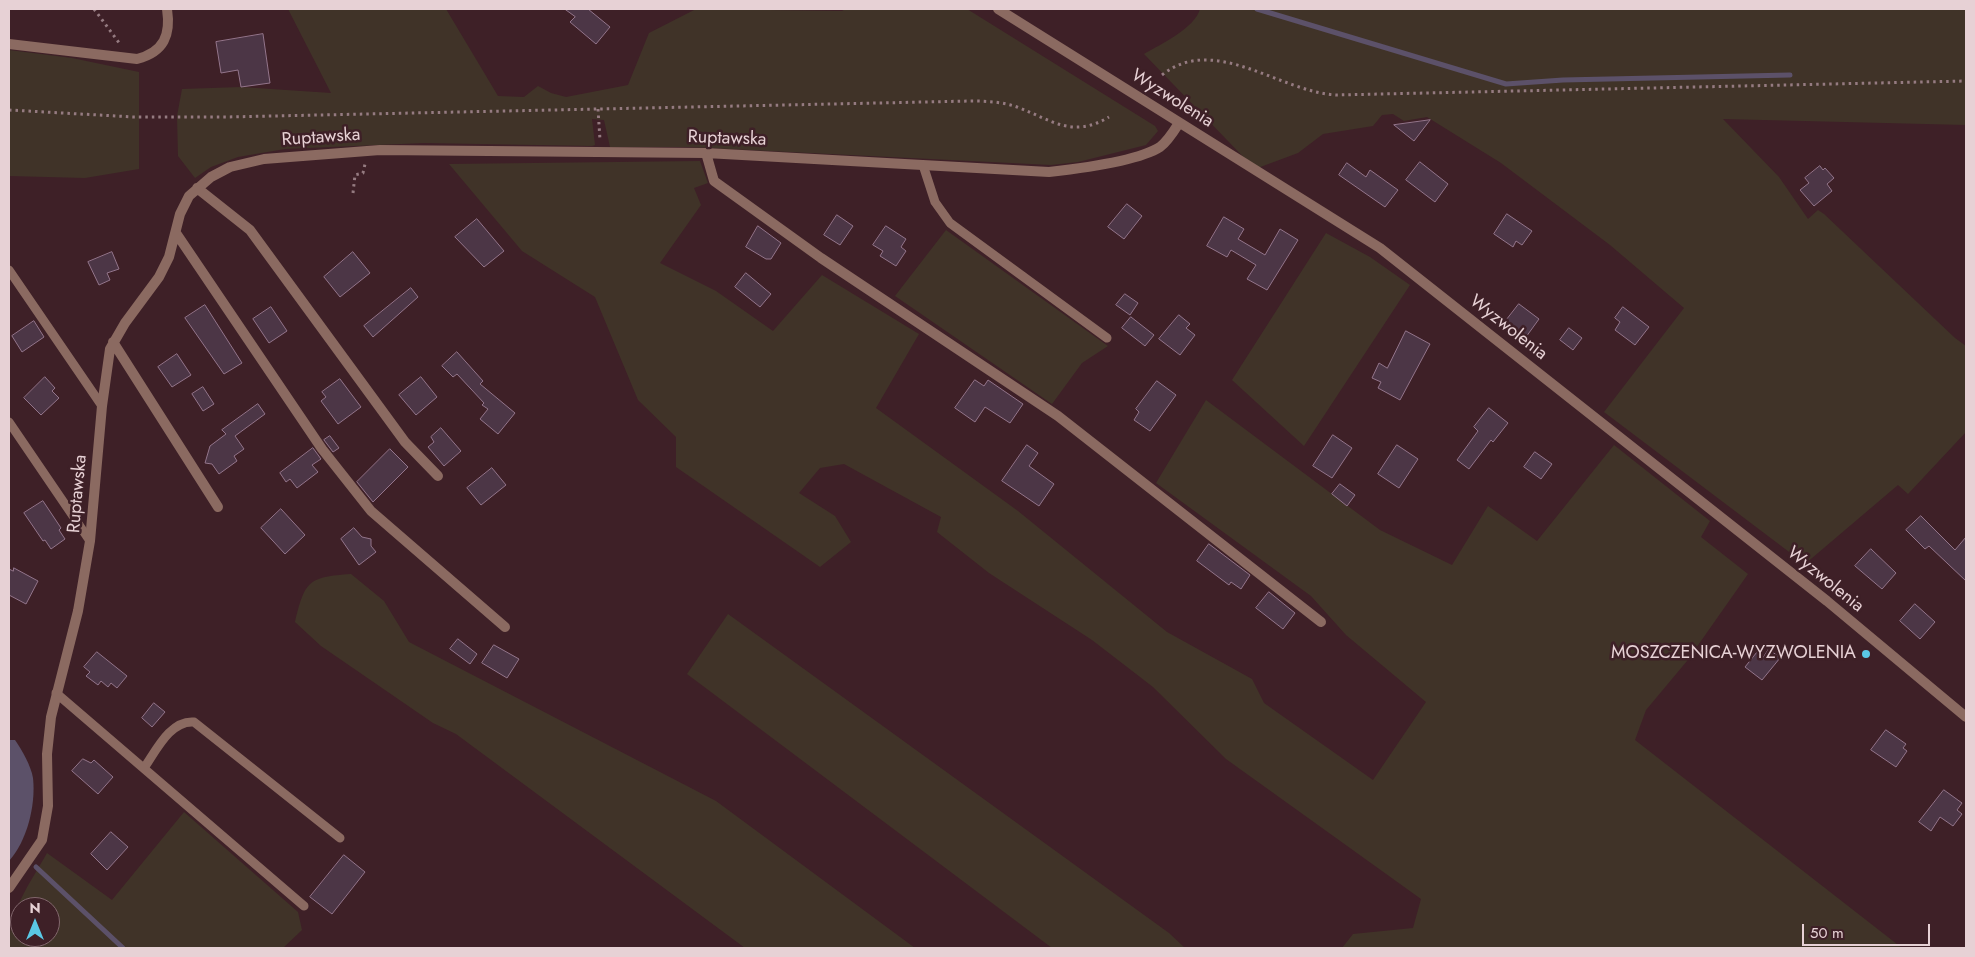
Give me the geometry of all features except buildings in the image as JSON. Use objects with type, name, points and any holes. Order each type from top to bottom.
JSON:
[{"type":"street","points":[[9,44],[138,60],[161,48],[170,25],[167,9]]},
{"type":"street","name":"Wyzwolenia","points":[[998,9],[1380,248],[1806,584],[1966,717]]},
{"type":"street","name":"Ruptawska","points":[[9,888],[42,840],[48,806],[47,754],[51,717],[76,620],[90,542],[108,358],[113,342],[159,277],[170,257],[180,214],[189,196],[197,188],[230,167],[249,161],[289,155],[367,151],[706,153],[1049,172],[1083,168],[1156,149],[1167,141],[1179,123]]},
{"type":"street","points":[[706,153],[714,182],[821,258],[1058,416],[1321,622]]},
{"type":"street","points":[[197,188],[250,230],[405,442],[438,476]]},
{"type":"street","points":[[176,233],[322,449],[371,512],[505,627]]},
{"type":"street","points":[[113,342],[218,507]]},
{"type":"lane","points":[[922,165],[935,202],[950,223],[1107,338]]},
{"type":"lane","points":[[9,270],[102,406]]},
{"type":"lane","points":[[9,422],[90,542]]},
{"type":"lane","points":[[56,693],[304,906]]},
{"type":"lane","points":[[144,768],[175,726],[184,721],[194,722],[340,838]]},
{"type":"path","points":[[94,9],[115,39],[138,60]]},
{"type":"path","points":[[1162,75],[1184,61],[1220,61],[1308,91],[1336,95],[1966,81]]},
{"type":"path","points":[[9,110],[184,118],[971,101],[1008,104],[1069,128],[1093,125],[1108,117]]},
{"type":"path","points":[[598,109],[602,153]]},
{"type":"path","points":[[353,193],[355,175],[364,173],[367,151]]},
{"type":"shaded area","points":[[288,9],[446,9],[498,96],[524,97],[538,86],[551,93],[566,97],[628,85],[649,33],[696,9],[842,11],[845,9],[967,9],[1155,126],[1158,131],[1146,145],[1078,162],[1051,165],[689,147],[610,147],[604,120],[592,119],[595,145],[592,146],[424,143],[285,149],[238,157],[211,167],[195,178],[178,156],[177,116],[182,89],[241,87],[331,93]]},
{"type":"shaded area","points":[[1200,9],[1966,9],[1966,125],[1723,119],[1779,177],[1808,219],[1818,210],[1824,214],[1955,338],[1966,346],[1966,432],[1908,494],[1898,485],[1805,564],[1604,412],[1684,308],[1610,245],[1501,163],[1427,117],[1404,121],[1393,114],[1382,115],[1373,126],[1323,134],[1298,153],[1255,169],[1144,54],[1185,29],[1192,23]]},
{"type":"shaded area","points":[[9,50],[72,58],[139,72],[139,169],[85,178],[9,176]]},
{"type":"shaded area","points":[[700,161],[708,183],[694,188],[701,205],[660,263],[716,291],[773,331],[822,275],[919,334],[876,408],[1018,511],[1167,632],[1252,679],[1264,703],[1373,780],[1426,702],[1346,635],[1311,596],[1156,483],[1206,400],[1380,530],[1452,565],[1488,506],[1537,541],[1614,445],[1710,521],[1701,537],[1748,574],[1687,661],[1646,710],[1635,740],[1902,948],[1342,948],[1353,934],[1413,928],[1421,899],[1226,759],[1153,687],[1092,640],[989,573],[937,532],[941,517],[844,464],[820,468],[799,493],[835,516],[851,542],[820,567],[676,467],[676,437],[638,400],[595,297],[522,251],[449,164]]},
{"type":"shaded area","points":[[946,230],[1108,346],[1082,363],[1052,404],[895,296]]},
{"type":"shaded area","points":[[1326,233],[1370,257],[1410,285],[1304,446],[1232,380]]},
{"type":"shaded area","points":[[351,574],[384,601],[409,642],[716,801],[915,948],[745,948],[456,734],[433,723],[321,646],[295,622],[302,598],[311,584],[326,577]]},
{"type":"shaded area","points":[[728,614],[1169,933],[1185,948],[1052,948],[687,674]]},
{"type":"shaded area","points":[[9,740],[15,740],[26,758],[32,773],[34,788],[29,822],[21,843],[9,861]]},
{"type":"shaded area","points":[[184,812],[298,912],[302,930],[283,948],[9,948],[10,935],[10,947],[60,947],[60,897],[22,897],[47,853],[112,900]]},
{"type":"waterway","points":[[1257,9],[1506,84],[1563,80],[1790,75]]},
{"type":"waterway","points":[[36,867],[123,948]]},
{"type":"place","name":"MOSZCZENICA-WYZWOLENIA","points":[[1866,654]]}]
